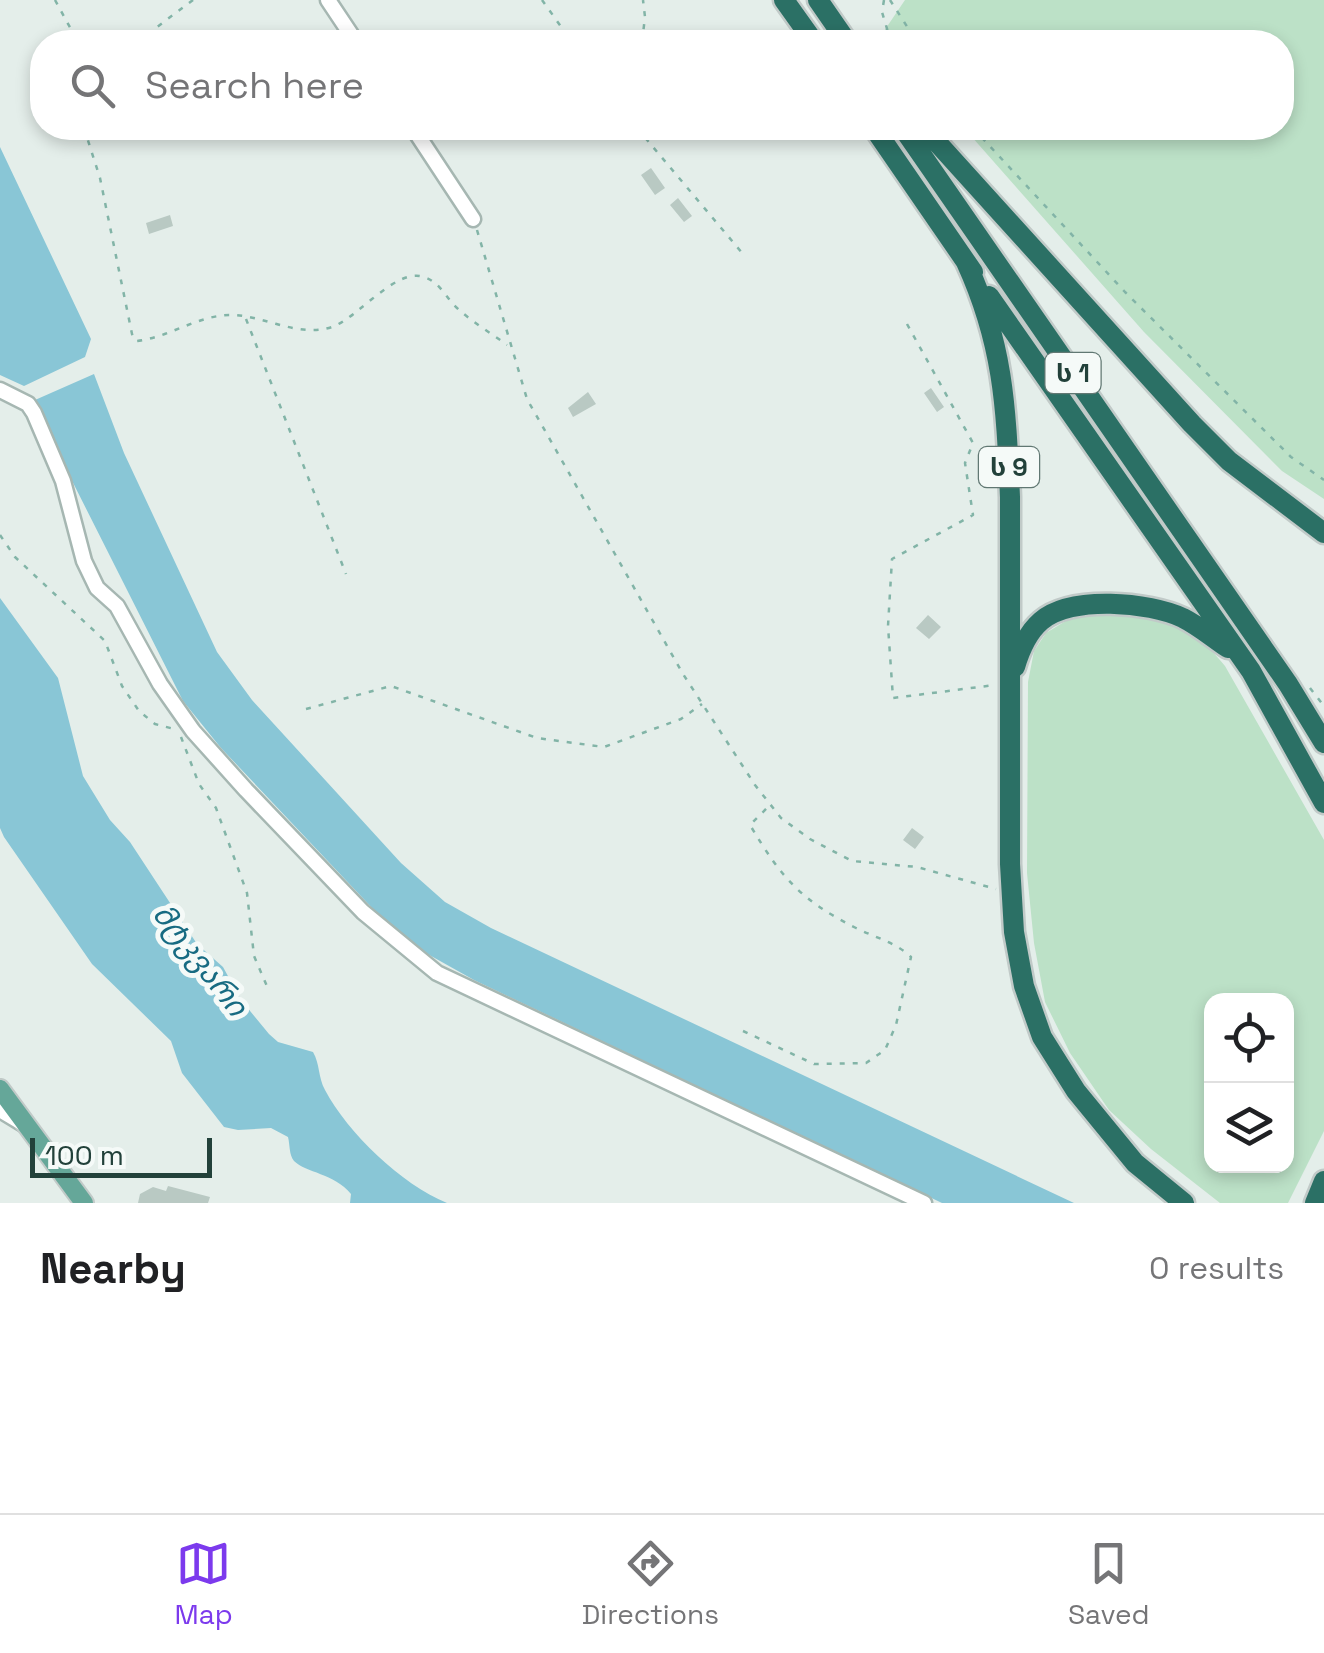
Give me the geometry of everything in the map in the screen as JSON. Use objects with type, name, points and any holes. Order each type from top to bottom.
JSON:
[{"type":"highway","points":[[784,0],[805,30]]},
{"type":"highway","points":[[818,0],[839,30]]},
{"type":"highway","name":"ს 1","points":[[882,140],[1242,658],[1324,803]]},
{"type":"highway","name":"ს 1","points":[[911,140],[1288,684],[1324,743]]},
{"type":"highway","points":[[935,140],[1192,424],[1230,461],[1324,533]]},
{"type":"highway","name":"ს 9","points":[[966,262],[992,326],[1002,376],[1010,497],[1011,896],[1024,986],[1042,1037],[1076,1091],[1135,1163],[1184,1203]]},
{"type":"highway","points":[[1011,682],[1024,643],[1040,621],[1062,609],[1091,604],[1139,606],[1172,613],[1242,658]]},
{"type":"highway","points":[[1315,1203],[1324,1181]]},
{"type":"main road","points":[[0,1089],[84,1203]]},
{"type":"street","points":[[328,0],[348,30]]},
{"type":"street","points":[[421,140],[474,219]]},
{"type":"street","points":[[0,390],[28,404],[34,412],[63,481],[84,560],[97,588],[117,606],[160,684],[206,746],[363,912],[437,973],[924,1203]]},
{"type":"street","points":[[0,1110],[28,1128]]},
{"type":"path","points":[[54,0],[71,30]]},
{"type":"path","points":[[152,30],[193,0]]},
{"type":"path","points":[[542,0],[563,30]]},
{"type":"path","points":[[643,0],[643,30]]},
{"type":"path","points":[[887,0],[882,12],[887,30]]},
{"type":"path","points":[[887,0],[908,30]]},
{"type":"path","points":[[88,140],[136,341],[231,315],[301,330],[333,326],[360,311],[389,286],[412,276],[424,277],[443,290],[459,310],[509,347]]},
{"type":"path","points":[[647,140],[743,254]]},
{"type":"path","points":[[984,140],[1125,292],[1290,456],[1324,480]]},
{"type":"path","points":[[474,219],[527,399],[703,704],[781,818],[810,840],[852,860],[917,868],[1011,896]]},
{"type":"path","points":[[245,317],[346,574]]},
{"type":"path","points":[[907,324],[973,443],[965,464],[973,515],[892,559],[888,626],[893,698],[1011,682]]},
{"type":"path","points":[[0,534],[15,557],[105,640],[122,686],[139,710],[155,724],[206,746]]},
{"type":"path","points":[[306,709],[391,686],[537,738],[604,747],[681,719],[703,704]]},
{"type":"path","points":[[178,731],[199,784],[216,808],[247,893],[254,956],[268,991]]},
{"type":"path","points":[[743,1031],[814,1064],[866,1062],[885,1050],[911,957],[898,945],[856,928],[816,904],[788,882],[750,825],[770,804]]},
{"type":"green space","points":[[905,0],[1324,0],[1324,499],[1282,471],[1144,332],[975,140],[1294,140],[1294,30],[885,30]]},
{"type":"green space","points":[[1099,612],[1155,617],[1197,637],[1225,666],[1324,840],[1324,1131],[1288,1203],[1220,1203],[1151,1149],[1109,1110],[1070,1053],[1045,1002],[1027,873],[1028,682],[1034,651],[1046,633],[1069,619]]},
{"type":"water","points":[[0,147],[91,339],[85,357],[24,386],[0,375]]},
{"type":"water","points":[[94,374],[124,453],[217,652],[252,700],[401,863],[445,902],[491,928],[1074,1203],[942,1203],[474,980],[415,947],[392,929],[221,748],[183,701],[35,400]]},
{"type":"water","name":"მტკვარი","points":[[0,598],[58,678],[83,776],[197,944],[223,967],[241,1000],[269,1034],[278,1042],[313,1052],[325,1090],[347,1123],[377,1156],[447,1203],[350,1203],[351,1194],[344,1187],[294,1161],[288,1137],[271,1128],[224,1127],[182,1073],[171,1041],[92,964],[0,828]]},
{"type":"building","points":[[651,168],[665,188],[655,195],[641,175]]},
{"type":"building","points":[[678,198],[692,216],[684,222],[670,205]]},
{"type":"building","points":[[170,215],[173,226],[149,234],[146,223]]},
{"type":"building","points":[[931,388],[944,407],[937,412],[924,393]]},
{"type":"building","points":[[588,392],[596,404],[573,417],[568,408]]},
{"type":"building","points":[[928,615],[941,627],[929,639],[916,628]]},
{"type":"building","points":[[912,828],[924,837],[915,849],[903,840]]},
{"type":"building","points":[[168,1186],[210,1197],[208,1203],[138,1203],[140,1194],[153,1187],[166,1191]]}]
